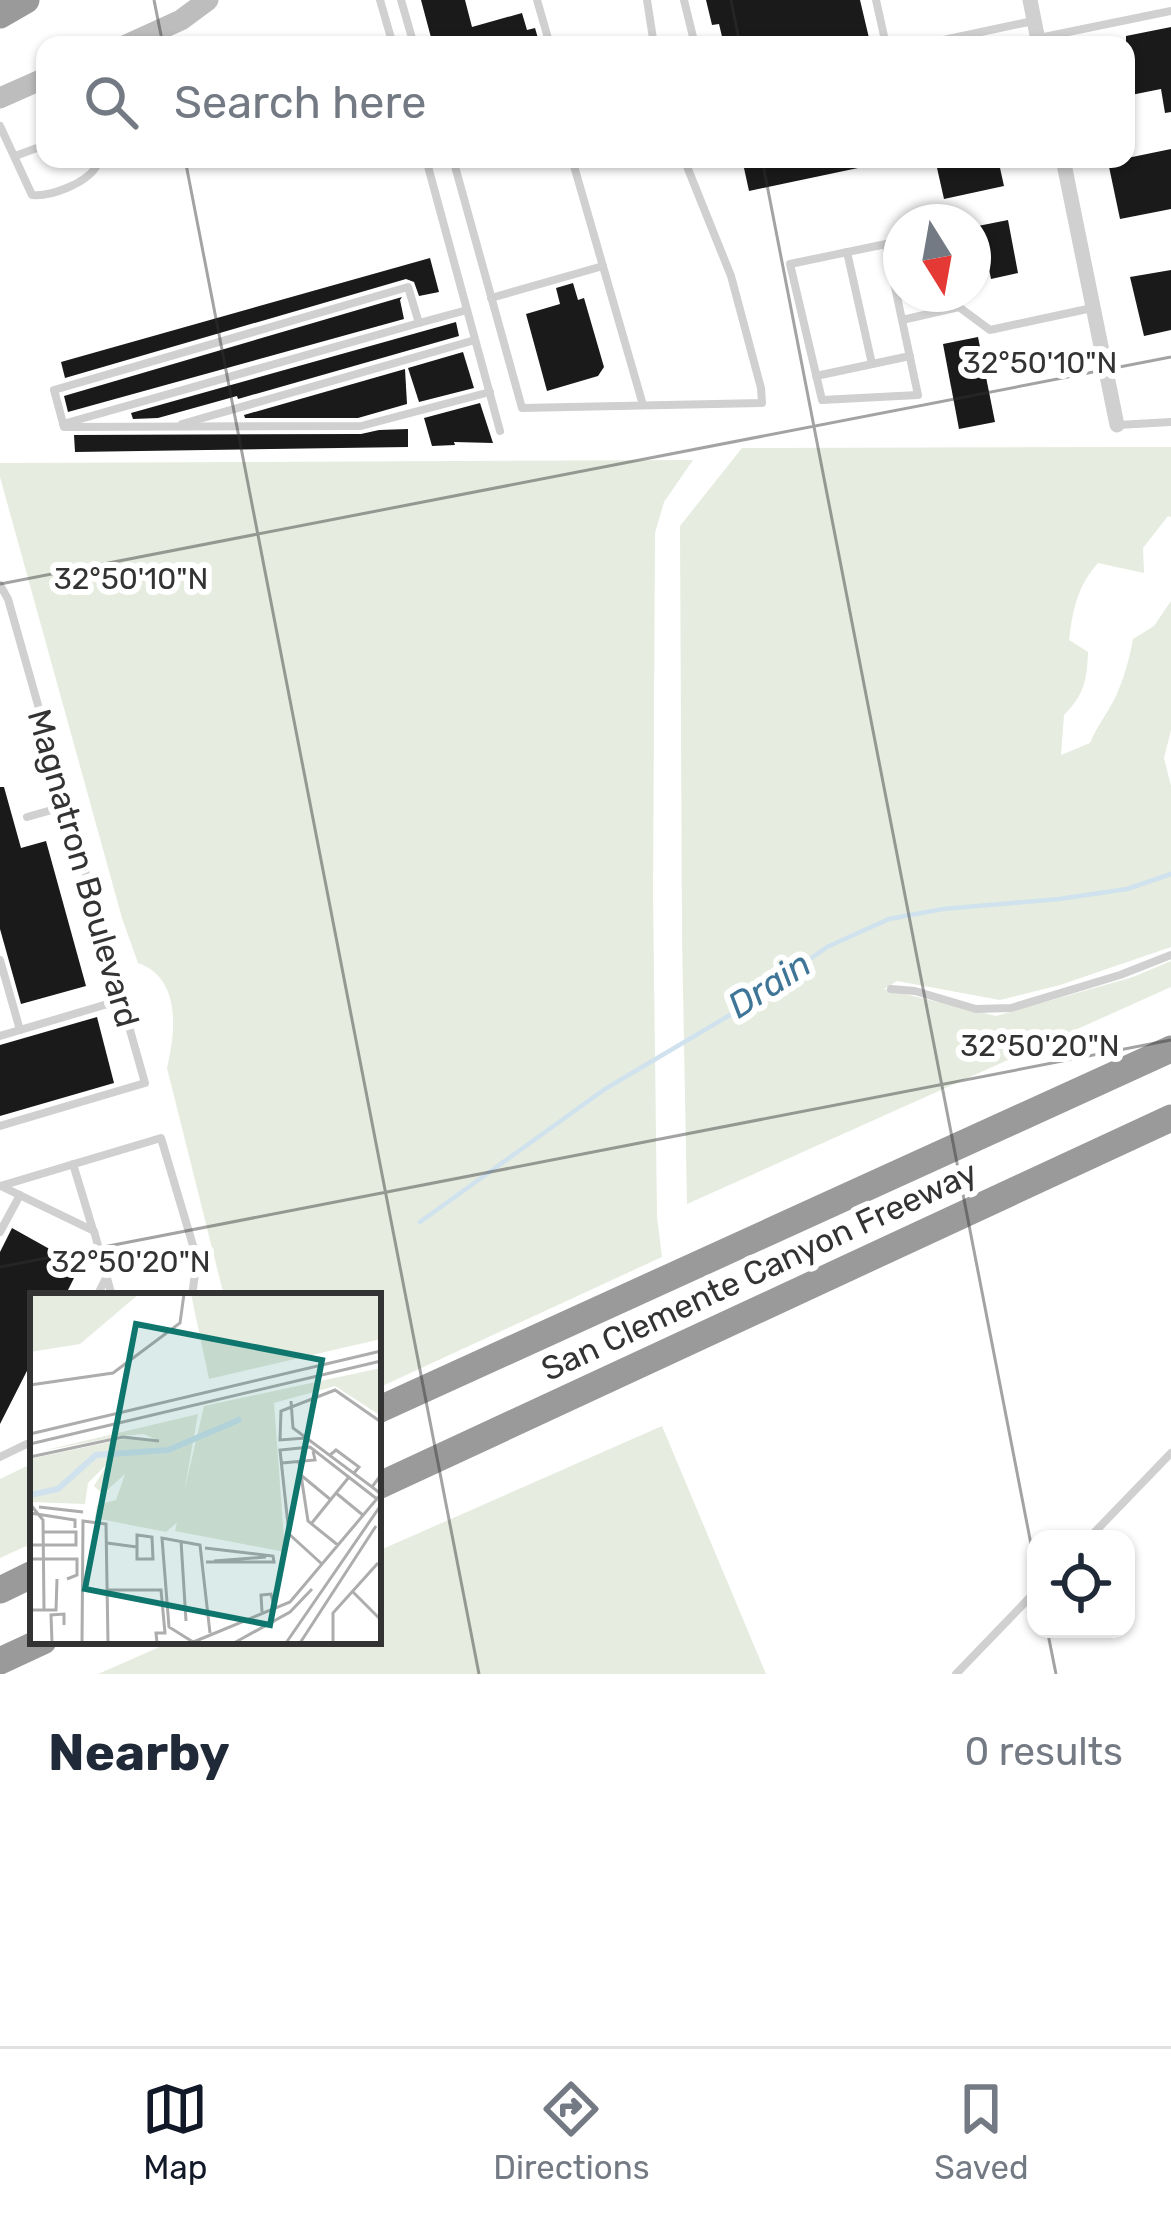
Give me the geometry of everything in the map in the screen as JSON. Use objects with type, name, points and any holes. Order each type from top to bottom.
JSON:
[{"type":"highway","points":[[0,14],[26,0]]},
{"type":"highway","name":"San Clemente Canyon Freeway","points":[[381,1409],[1171,1049]]},
{"type":"highway","name":"San Clemente Canyon Freeway","points":[[381,1485],[1171,1118]]},
{"type":"highway","points":[[0,1590],[30,1575]]},
{"type":"highway","points":[[0,1660],[37,1644]]},
{"type":"street","points":[[146,36],[181,20],[208,0]]},
{"type":"street","points":[[1030,0],[1038,36]]},
{"type":"street","points":[[0,98],[36,82]]},
{"type":"street","points":[[1065,168],[1117,425]]},
{"type":"lane","points":[[380,0],[390,36]]},
{"type":"lane","points":[[401,0],[411,36]]},
{"type":"lane","points":[[537,0],[547,36]]},
{"type":"lane","points":[[646,0],[652,36]]},
{"type":"lane","points":[[683,0],[693,36]]},
{"type":"lane","points":[[876,0],[884,36]]},
{"type":"lane","points":[[1065,36],[1171,11]]},
{"type":"lane","points":[[965,36],[1034,21]]},
{"type":"lane","points":[[0,126],[30,191],[38,197],[89,177],[95,168]]},
{"type":"lane","points":[[15,156],[36,148]]},
{"type":"lane","points":[[428,168],[500,430]]},
{"type":"lane","points":[[455,168],[522,408],[762,403],[731,276],[688,168]]},
{"type":"lane","points":[[575,168],[643,405]]},
{"type":"lane","points":[[886,244],[902,320],[918,395],[822,400],[790,264],[886,244]]},
{"type":"lane","points":[[848,252],[872,364]]},
{"type":"lane","points":[[491,298],[603,266]]},
{"type":"lane","points":[[419,323],[408,287],[54,390],[64,427],[362,426],[490,392]]},
{"type":"lane","points":[[902,320],[959,308],[989,330],[1093,308]]},
{"type":"lane","points":[[63,424],[466,310]]},
{"type":"lane","points":[[172,427],[475,340]]},
{"type":"lane","points":[[816,376],[910,356]]},
{"type":"lane","points":[[1117,425],[1171,422]]},
{"type":"lane","name":"Magnatron Boulevard","points":[[0,1126],[145,1082],[8,599],[1,589]]},
{"type":"lane","points":[[28,818],[66,806]]},
{"type":"lane","points":[[892,988],[976,1009],[1022,1006],[1171,955]]},
{"type":"lane","points":[[0,960],[20,1030]]},
{"type":"lane","points":[[0,1036],[121,1000]]},
{"type":"lane","points":[[0,1186],[161,1138],[197,1259],[192,1293]]},
{"type":"lane","points":[[73,1164],[111,1293]]},
{"type":"lane","points":[[0,1186],[94,1231]]},
{"type":"lane","points":[[0,1232],[20,1195]]},
{"type":"lane","points":[[98,1293],[107,1276]]},
{"type":"lane","points":[[0,1456],[30,1442]]},
{"type":"lane","points":[[1097,1530],[1171,1453]]},
{"type":"lane","points":[[956,1674],[1027,1600]]},
{"type":"shaded area","points":[[1171,447],[1171,517],[1143,548],[1144,573],[1098,563],[1077,599],[1069,640],[1088,652],[1087,671],[1080,694],[1064,715],[1061,755],[1090,743],[1118,691],[1133,639],[1154,626],[1171,601],[1171,730],[1164,758],[1171,786],[1171,947],[1000,1000],[897,981],[884,989],[996,1016],[1133,977],[1171,961],[1171,987],[687,1204],[680,526],[742,448]]},
{"type":"shaded area","points":[[693,460],[664,502],[655,533],[653,895],[657,1217],[662,1257],[381,1387],[381,1293],[223,1293],[167,1068],[172,1007],[162,981],[138,963],[122,918],[0,477],[0,463]]},
{"type":"shaded area","points":[[662,1426],[766,1674],[98,1674],[166,1644],[381,1644],[381,1550]]},
{"type":"shaded area","points":[[30,1464],[30,1544],[0,1558],[0,1479]]},
{"type":"building","points":[[421,0],[465,0],[472,27],[522,13],[527,30],[535,28],[537,36],[431,36]]},
{"type":"building","points":[[706,0],[860,0],[869,36],[722,36],[719,24],[712,25]]},
{"type":"building","points":[[1171,27],[1171,112],[1165,113],[1161,89],[1135,94],[1135,36],[1126,36]]},
{"type":"building","points":[[1171,149],[1171,209],[1120,219],[1109,168],[1135,168],[1135,156]]},
{"type":"building","points":[[744,168],[858,168],[749,191]]},
{"type":"building","points":[[937,168],[1000,168],[1004,186],[944,199]]},
{"type":"building","points":[[1008,220],[1018,273],[991,279],[991,223]]},
{"type":"building","points":[[430,258],[439,292],[419,296],[414,282],[406,279],[65,378],[61,362]]},
{"type":"building","points":[[1171,270],[1171,330],[1144,336],[1130,277]]},
{"type":"building","points":[[573,283],[578,300],[584,298],[604,367],[598,376],[547,391],[526,314],[560,304],[556,288]]},
{"type":"building","points":[[402,297],[404,319],[68,412],[64,396]]},
{"type":"building","points":[[456,322],[459,336],[238,399],[158,418],[133,419],[131,413]]},
{"type":"building","points":[[978,337],[995,422],[959,429],[943,344]]},
{"type":"building","points":[[463,352],[474,388],[419,402],[408,368]]},
{"type":"building","points":[[405,369],[407,404],[358,418],[244,415]]},
{"type":"building","points":[[480,403],[493,443],[432,446],[424,418]]},
{"type":"building","points":[[408,429],[408,447],[75,452],[74,435],[361,434]]},
{"type":"building","points":[[0,787],[4,787],[21,848],[46,841],[86,986],[21,1004],[0,929]]},
{"type":"building","points":[[97,1017],[114,1083],[0,1116],[0,1045]]},
{"type":"building","points":[[12,1228],[80,1266],[66,1293],[30,1293],[30,1365],[0,1424],[0,1252]]},
{"type":"waterway","name":"Drain","points":[[420,1222],[605,1089],[735,1012],[827,947],[889,919],[1127,889],[1171,874]]}]
